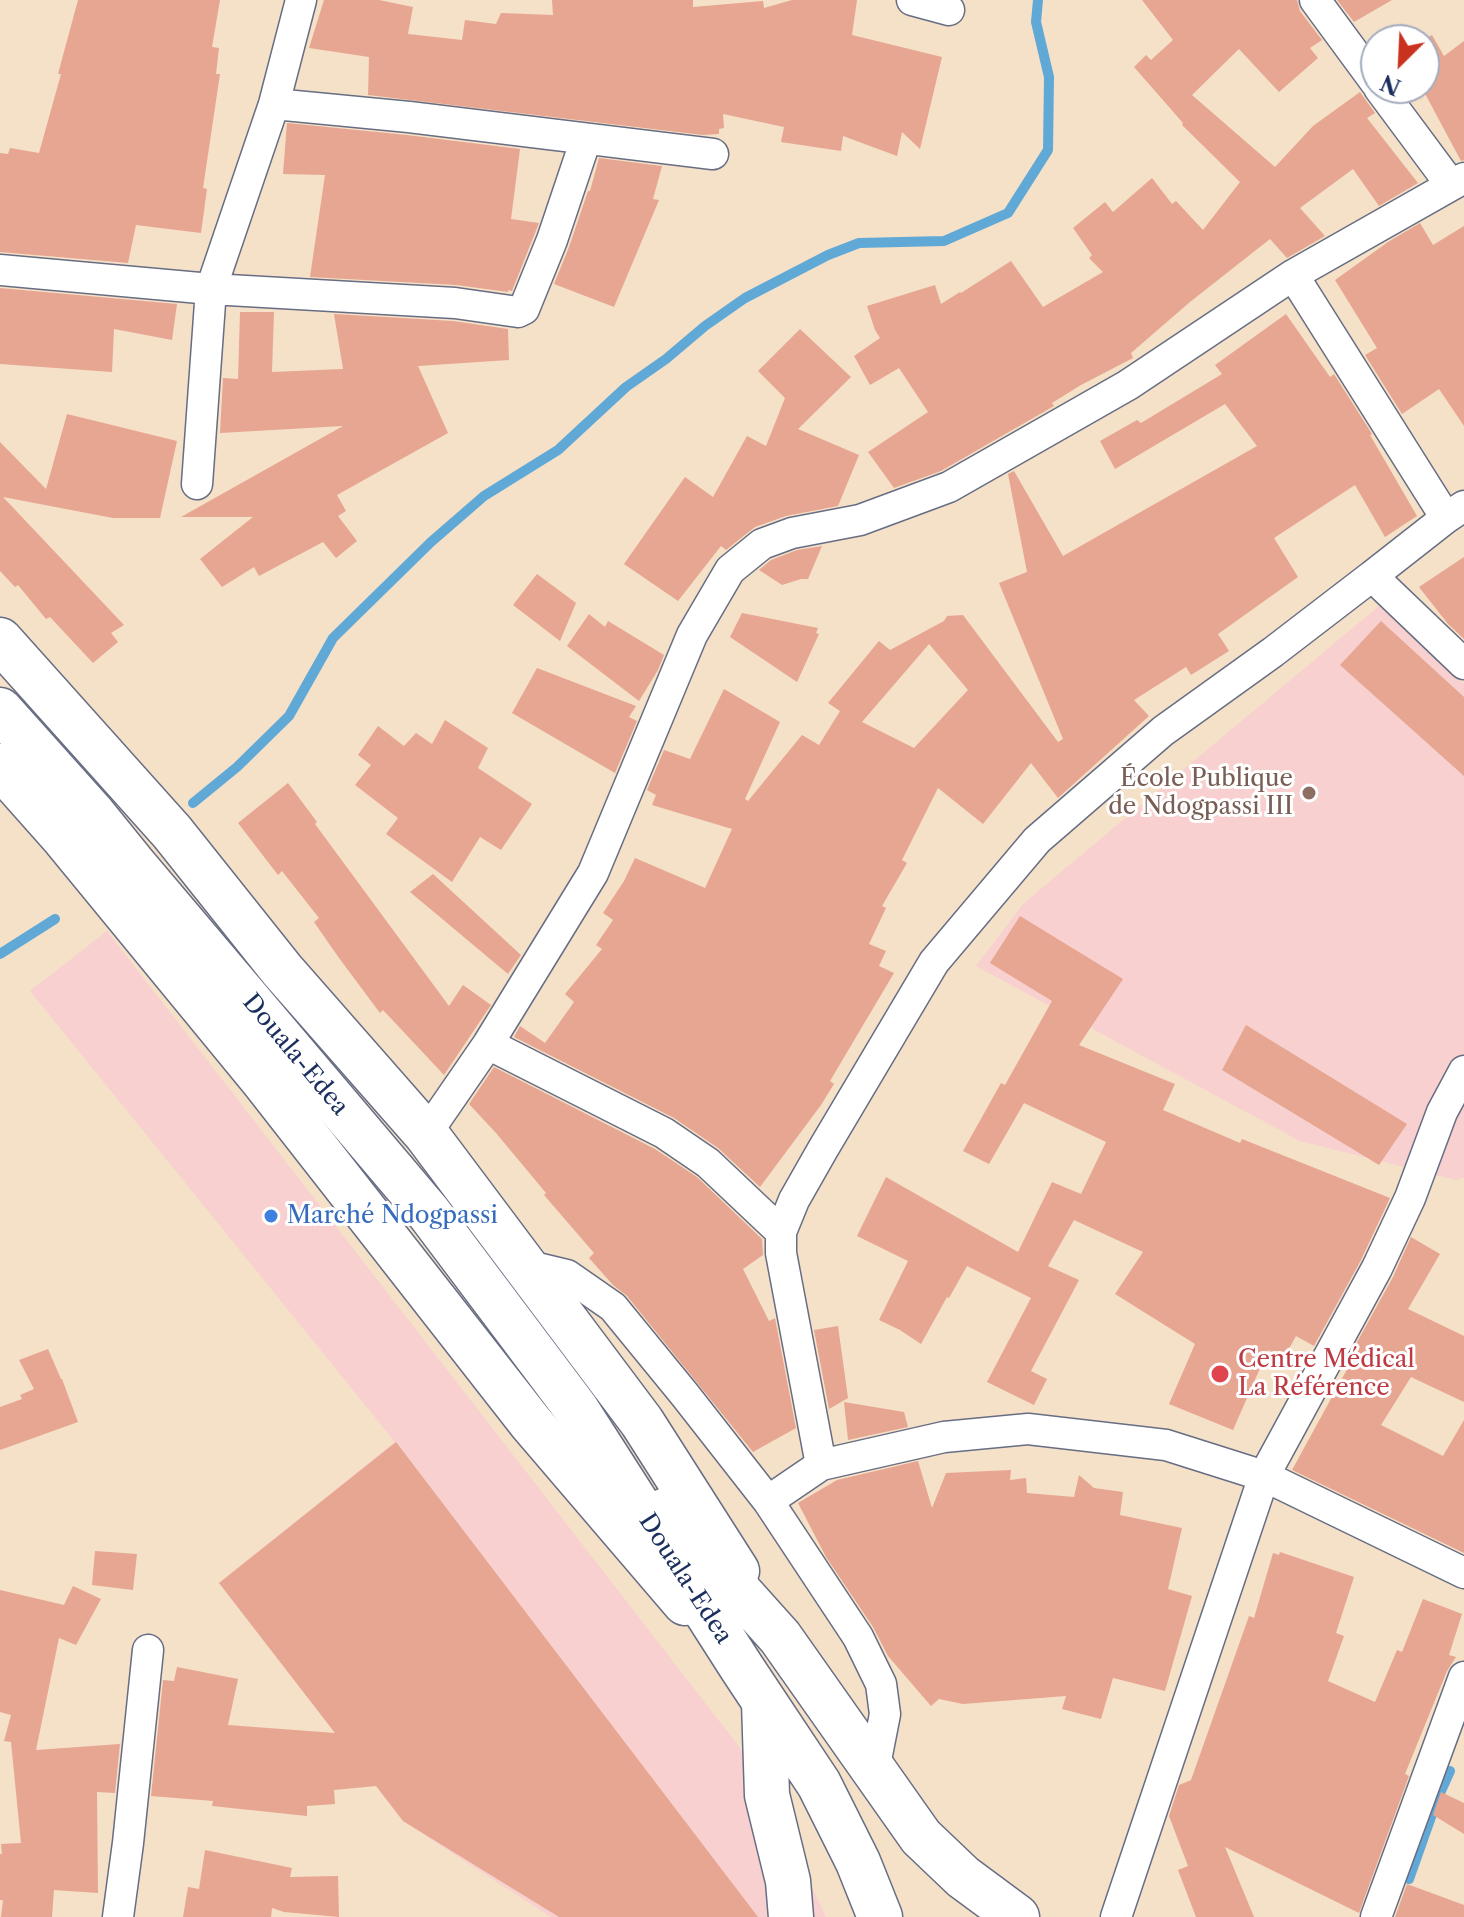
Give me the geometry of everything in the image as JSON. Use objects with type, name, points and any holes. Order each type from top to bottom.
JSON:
[{"type":"main road","points":[[0,640],[172,832],[282,970],[426,1134],[642,1422],[780,1637],[921,1837],[963,1877],[1017,1917]]},
{"type":"main road","name":"Douala-Edea","points":[[0,710],[94,815],[429,1213],[577,1410],[753,1685]]},
{"type":"main road","points":[[0,766],[64,838],[262,1079],[531,1423],[753,1685],[819,1784],[858,1862],[880,1917]]},
{"type":"main road","name":"Douala-Edea","points":[[577,1410],[780,1637]]},
{"type":"main road","points":[[753,1685],[767,1795],[788,1881],[791,1917]]},
{"type":"street","points":[[197,484],[211,289],[274,104],[301,0]]},
{"type":"street","points":[[912,0],[949,10]]},
{"type":"street","points":[[1315,0],[1360,61]]},
{"type":"street","points":[[274,104],[713,154]]},
{"type":"street","points":[[426,1134],[488,1044],[593,873],[692,635],[730,570],[762,544],[792,533],[860,520],[949,487],[1128,385],[1293,275],[1457,182],[1393,104]]},
{"type":"street","points":[[0,270],[211,289],[455,303],[518,312],[524,309],[552,240],[586,139]]},
{"type":"street","points":[[821,1465],[781,1253],[781,1232],[808,1174],[934,962],[1037,840],[1163,731],[1273,652],[1455,512],[1293,275]]},
{"type":"street","points":[[1372,576],[1464,664]]},
{"type":"street","points":[[488,1044],[664,1133],[708,1163],[781,1232]]},
{"type":"street","points":[[1116,1917],[1264,1476],[1377,1268],[1410,1198],[1442,1112],[1464,1071]]},
{"type":"street","points":[[525,1265],[567,1275],[613,1307],[768,1501],[858,1637],[881,1684],[885,1714],[874,1770]]},
{"type":"street","points":[[768,1501],[821,1465],[944,1437],[1028,1429],[1166,1445],[1264,1476],[1464,1573]]},
{"type":"street","points":[[118,1917],[148,1650]]},
{"type":"street","points":[[1376,1917],[1464,1677]]},
{"type":"shaded area","name":"École Publique de Ndogpassi III","points":[[1379,606],[1464,684],[1464,1178],[1456,1180],[1300,1141],[976,966],[1024,903]]},
{"type":"shaded area","name":"Marché Ndogpassi","points":[[107,931],[754,1766],[826,1917],[551,1917],[403,1821],[219,1583],[395,1442],[30,991]]},
{"type":"building","points":[[78,0],[220,0],[212,47],[219,48],[216,74],[220,74],[203,188],[207,189],[201,233],[136,225],[128,263],[0,252],[0,153],[8,154],[10,148],[39,153]]},
{"type":"building","points":[[324,0],[379,0],[413,7],[408,34],[462,40],[465,20],[496,24],[501,13],[553,15],[552,0],[693,0],[693,7],[763,1],[764,8],[792,0],[857,0],[852,35],[942,57],[920,149],[902,132],[897,156],[843,136],[841,151],[781,142],[784,127],[723,114],[724,128],[719,129],[719,134],[703,135],[368,95],[369,57],[309,48]]},
{"type":"building","points":[[1142,0],[1297,0],[1300,11],[1322,40],[1310,48],[1318,58],[1279,92],[1239,49],[1192,95],[1275,167],[1313,126],[1360,92],[1360,104],[1369,104],[1375,113],[1367,118],[1418,183],[1379,206],[1353,169],[1300,208],[1325,236],[1287,258],[1270,239],[1131,353],[1133,358],[1081,385],[1052,403],[1054,406],[941,471],[894,488],[868,452],[928,412],[899,368],[870,385],[854,356],[880,338],[867,306],[935,285],[941,304],[1011,261],[1043,307],[1103,272],[1089,258],[1092,255],[1073,228],[1105,202],[1113,212],[1152,178],[1172,204],[1176,201],[1203,230],[1240,182],[1182,125],[1134,67],[1146,55],[1151,60],[1173,40]]},
{"type":"building","points":[[1337,0],[1392,0],[1354,22]]},
{"type":"building","points":[[1464,41],[1464,160],[1461,161],[1431,104],[1440,104],[1440,49],[1444,56]]},
{"type":"building","points":[[287,123],[520,149],[511,219],[539,223],[512,291],[310,277],[325,175],[283,174]]},
{"type":"building","points":[[599,158],[662,166],[653,199],[659,200],[614,307],[554,284],[590,191]]},
{"type":"building","points":[[1420,223],[1433,245],[1464,226],[1464,426],[1439,389],[1402,414],[1365,355],[1377,348],[1335,280]]},
{"type":"building","points":[[0,288],[177,304],[172,340],[114,329],[112,372],[0,364]]},
{"type":"building","points":[[240,312],[274,312],[272,372],[343,369],[334,314],[453,321],[508,329],[509,360],[418,366],[448,433],[337,495],[346,511],[338,516],[357,541],[336,558],[323,542],[259,576],[254,567],[222,587],[200,559],[253,517],[181,517],[343,426],[220,433],[223,378],[238,379]]},
{"type":"building","points":[[1286,314],[1330,377],[1334,374],[1372,434],[1417,516],[1385,537],[1355,485],[1274,538],[1298,577],[1218,634],[1229,651],[1191,675],[1186,667],[1134,700],[1149,716],[1058,798],[1031,763],[983,824],[938,788],[902,860],[907,863],[882,906],[886,908],[869,944],[886,951],[879,966],[894,973],[830,1081],[834,1084],[821,1105],[760,1187],[718,1148],[674,1118],[514,1037],[520,1026],[545,1043],[574,1002],[565,994],[602,949],[596,945],[613,920],[603,913],[635,858],[705,888],[732,829],[652,805],[656,795],[647,790],[664,750],[690,759],[724,689],[780,722],[745,799],[748,801],[802,735],[819,745],[840,711],[828,703],[879,641],[890,650],[944,621],[947,616],[963,615],[1058,742],[1063,739],[999,583],[1027,572],[1008,474],[1014,471],[1063,556],[1257,446],[1225,404],[1115,469],[1100,441],[1137,420],[1141,423],[1222,374],[1215,365]],"holes":[[[929,644],[968,690],[914,748],[862,722]]]},
{"type":"building","points":[[800,329],[851,377],[798,429],[859,455],[838,506],[786,516],[755,527],[726,550],[721,546],[678,601],[624,564],[685,477],[713,497],[747,436],[766,446],[785,398],[758,371]]},
{"type":"building","points":[[67,414],[177,441],[160,518],[113,518],[3,497],[124,625],[111,633],[118,642],[93,663],[50,617],[46,619],[18,585],[15,587],[0,571],[0,442],[46,489]]},
{"type":"building","points":[[822,546],[808,579],[782,585],[759,570],[771,560],[797,550]]},
{"type":"building","points":[[1464,557],[1464,639],[1419,587]]},
{"type":"building","points":[[537,574],[576,603],[560,641],[513,605]]},
{"type":"building","points":[[742,613],[818,628],[816,633],[819,634],[797,682],[730,637]]},
{"type":"building","points":[[589,614],[605,627],[608,621],[664,655],[639,701],[567,646]]},
{"type":"building","points":[[1381,621],[1464,697],[1464,776],[1340,665]]},
{"type":"building","points":[[537,668],[636,706],[629,717],[637,721],[615,773],[512,713]]},
{"type":"building","points":[[445,720],[488,748],[478,768],[532,804],[501,850],[480,837],[452,882],[386,834],[398,818],[355,785],[371,765],[358,755],[378,726],[404,746],[416,733],[432,744]]},
{"type":"building","points":[[288,783],[449,1006],[463,985],[491,1005],[444,1075],[383,1010],[380,1013],[314,922],[319,918],[282,871],[278,875],[238,823]]},
{"type":"building","points":[[433,874],[521,955],[508,974],[410,892]]},
{"type":"building","points":[[1020,916],[1123,979],[1079,1045],[1175,1084],[1163,1110],[1240,1143],[1242,1139],[1390,1198],[1361,1260],[1314,1346],[1296,1336],[1284,1358],[1268,1350],[1233,1430],[1169,1404],[1195,1344],[1115,1294],[1143,1252],[1074,1220],[1048,1266],[1079,1280],[1031,1371],[1047,1379],[1034,1405],[987,1382],[1031,1298],[967,1266],[921,1344],[879,1320],[908,1261],[857,1236],[886,1177],[1018,1252],[1052,1182],[1081,1194],[1106,1142],[1024,1103],[989,1164],[963,1151],[1001,1083],[1005,1085],[1052,1001],[990,963]]},
{"type":"building","points":[[1246,1025],[1407,1124],[1379,1165],[1222,1070]]},
{"type":"building","points":[[494,1067],[655,1149],[697,1177],[762,1239],[763,1255],[743,1269],[769,1321],[775,1318],[796,1428],[753,1452],[627,1296],[589,1258],[594,1253],[469,1104]]},
{"type":"building","points":[[1411,1237],[1440,1254],[1408,1309],[1464,1336],[1464,1402],[1411,1377],[1381,1425],[1443,1456],[1464,1420],[1464,1553],[1292,1470],[1350,1364],[1346,1362],[1393,1277]]},
{"type":"building","points":[[838,1326],[848,1398],[829,1409],[814,1330]]},
{"type":"building","points":[[48,1349],[78,1422],[0,1450],[0,1407],[22,1399],[20,1395],[34,1389],[19,1360]]},
{"type":"building","points":[[844,1402],[904,1412],[908,1427],[848,1440]]},
{"type":"building","points":[[396,1442],[758,1917],[559,1917],[403,1821],[376,1786],[334,1790],[335,1804],[307,1806],[307,1816],[212,1806],[213,1801],[151,1796],[163,1680],[174,1681],[177,1667],[238,1679],[228,1725],[335,1733],[219,1583]]},
{"type":"building","points":[[918,1461],[932,1508],[946,1473],[1011,1470],[1010,1480],[1026,1478],[1027,1493],[1074,1497],[1079,1475],[1094,1488],[1123,1492],[1120,1515],[1182,1528],[1168,1589],[1192,1596],[1165,1691],[1113,1678],[1101,1719],[1062,1709],[1066,1696],[963,1704],[939,1699],[931,1706],[888,1656],[873,1627],[826,1557],[798,1503],[837,1480]]},
{"type":"building","points":[[95,1551],[137,1554],[133,1590],[92,1585]]},
{"type":"building","points":[[1280,1552],[1354,1577],[1336,1633],[1344,1636],[1328,1681],[1375,1702],[1397,1650],[1402,1652],[1423,1599],[1462,1614],[1449,1655],[1456,1657],[1447,1671],[1405,1774],[1409,1776],[1359,1913],[1225,1847],[1254,1917],[1196,1917],[1178,1870],[1188,1866],[1169,1816],[1179,1785],[1191,1780],[1249,1616],[1254,1618],[1273,1553],[1279,1555]]},
{"type":"building","points":[[73,1586],[101,1599],[76,1645],[59,1638],[36,1750],[120,1744],[115,1793],[97,1792],[98,1893],[54,1890],[52,1917],[1,1917],[1,1844],[21,1843],[11,1742],[4,1741],[11,1715],[0,1712],[0,1590],[64,1605]]},
{"type":"building","points":[[1441,1792],[1464,1803],[1464,1834],[1433,1815]]},
{"type":"building","points":[[205,1850],[292,1868],[290,1877],[338,1876],[339,1917],[272,1908],[271,1917],[183,1917],[188,1887],[199,1889]]},
{"type":"building","points":[[1407,1884],[1464,1905],[1464,1917],[1395,1917]]},
{"type":"waterway","points":[[193,803],[237,767],[289,716],[333,638],[431,542],[484,496],[558,450],[626,387],[705,326],[745,298],[828,255],[859,243],[944,241],[1008,213],[1048,150],[1049,77],[1036,22],[1038,0]]},
{"type":"waterway","points":[[0,954],[55,919]]},
{"type":"waterway","points":[[1409,1879],[1450,1771]]},
{"type":"place","name":"École Publique de Ndogpassi III","points":[[1309,793]]},
{"type":"place","name":"Marché Ndogpassi","points":[[271,1216]]},
{"type":"place","name":"Centre Médical La Référence","points":[[1220,1374]]}]
